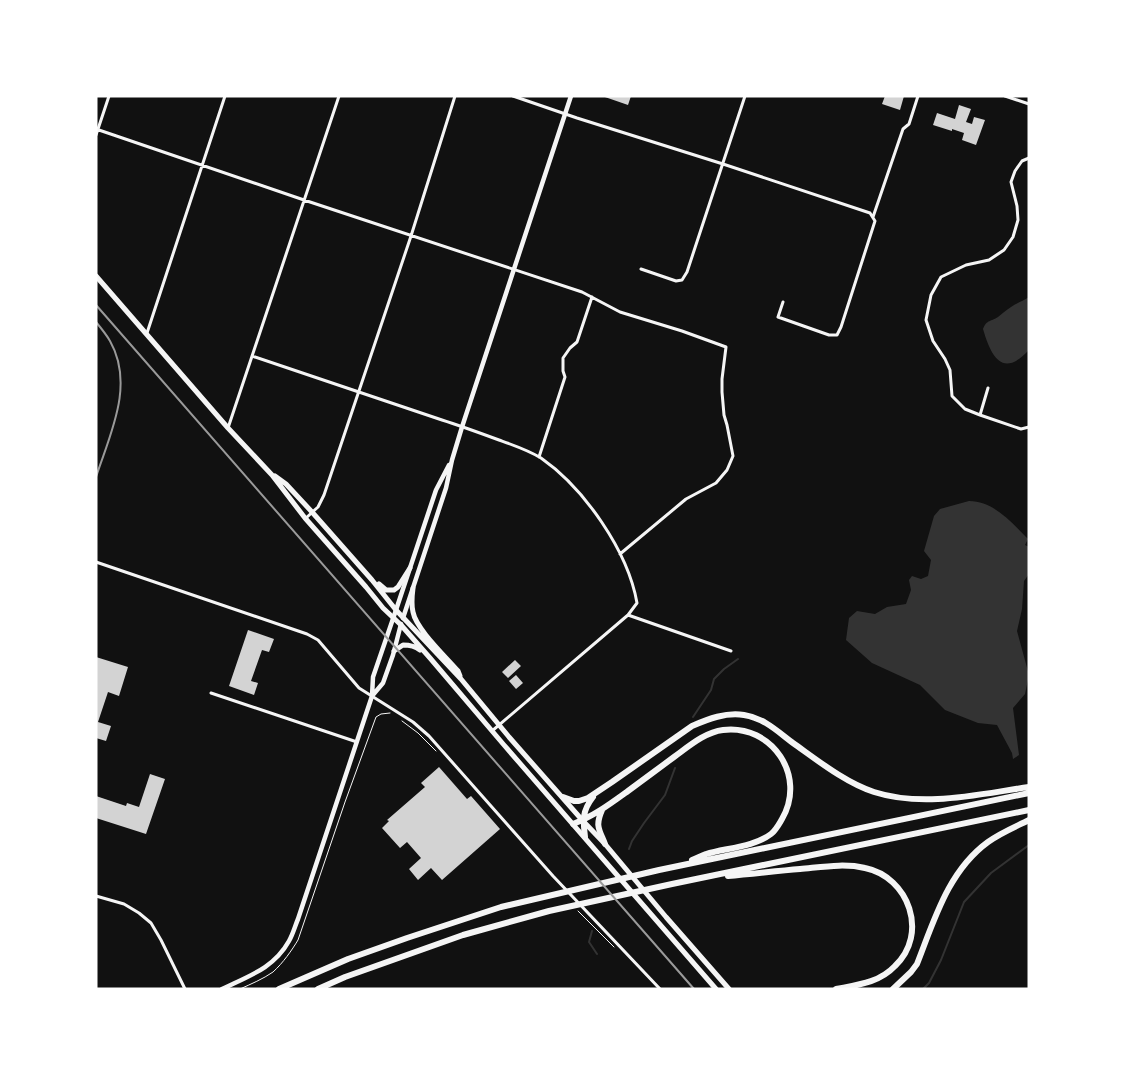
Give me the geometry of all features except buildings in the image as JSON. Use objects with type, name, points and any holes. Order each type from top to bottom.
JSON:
[{"type":"highway","points":[[563,797],[574,802],[588,798],[692,726],[729,714],[743,715],[766,723],[818,761],[853,782],[874,792],[890,796],[906,799],[947,799],[1029,787]]},
{"type":"highway","points":[[573,824],[583,821],[602,810],[708,734],[732,729],[756,735],[769,742],[779,753],[786,765],[791,785],[788,807],[777,828],[770,834],[749,844],[705,854],[676,866]]},
{"type":"highway","points":[[585,837],[583,821],[587,806],[598,792]]},
{"type":"highway","points":[[279,989],[348,959],[501,907],[676,866],[1029,793]]},
{"type":"highway","points":[[602,810],[598,820],[598,828],[605,844]]},
{"type":"highway","points":[[318,989],[345,977],[462,935],[549,911],[1029,810]]},
{"type":"highway","points":[[893,989],[917,964],[946,893],[966,862],[987,842],[1029,820]]},
{"type":"highway","points":[[692,880],[836,865],[866,868],[881,873],[889,879],[902,893],[911,914],[912,933],[905,954],[895,967],[878,979],[836,989]]},
{"type":"main road","points":[[96,276],[228,428],[272,475],[305,518],[366,586],[383,608],[430,658],[716,989]]},
{"type":"main road","points":[[272,475],[286,484],[312,512],[403,618],[461,679],[729,989]]},
{"type":"main road","points":[[372,580],[386,590],[394,590],[410,568]]},
{"type":"main road","points":[[413,588],[412,604],[417,623],[458,671],[461,679]]},
{"type":"main road","points":[[394,651],[403,645],[411,645],[430,658]]},
{"type":"street","points":[[96,135],[109,96]]},
{"type":"street","points":[[146,334],[225,96]]},
{"type":"street","points":[[228,428],[339,96]]},
{"type":"street","points":[[305,518],[318,507],[324,495],[411,236],[455,96]]},
{"type":"street","points":[[513,96],[870,213],[875,221],[842,327],[837,335],[829,335],[778,317],[783,302]]},
{"type":"street","points":[[372,696],[383,683],[394,651],[446,488],[462,426],[571,96]]},
{"type":"street","points":[[641,269],[676,281],[682,280],[687,272],[745,96]]},
{"type":"street","points":[[873,217],[903,129],[909,124],[918,96]]},
{"type":"street","points":[[1005,96],[1029,104]]},
{"type":"street","points":[[97,130],[582,292],[620,312],[726,347],[722,392],[724,415],[728,425],[733,456],[727,470],[716,483],[686,498],[620,554]]},
{"type":"street","points":[[1029,158],[1022,161],[1015,171],[1012,182],[1018,220],[1013,236],[1004,250],[989,260],[966,265],[941,277],[931,295],[926,320],[933,341],[950,370],[952,396],[965,409],[980,416],[1020,429],[1029,427]]},
{"type":"street","points":[[539,457],[565,377],[563,358],[577,342],[592,297]]},
{"type":"street","points":[[252,356],[462,426],[539,457],[559,473],[592,508],[602,523],[620,554],[635,589],[637,603],[628,615],[492,731]]},
{"type":"street","points":[[980,416],[988,388]]},
{"type":"street","points":[[222,989],[260,971],[270,964],[289,940],[357,742],[372,696],[373,677],[436,490],[452,460]]},
{"type":"street","points":[[96,562],[307,634],[318,640],[359,688],[413,722],[429,736],[553,876],[660,989]]},
{"type":"street","points":[[628,615],[731,651]]},
{"type":"street","points":[[211,693],[357,742]]},
{"type":"street","points":[[96,896],[124,904],[151,923],[185,989]]},
{"type":"path","points":[[381,714],[389,713],[394,716]]},
{"type":"path","points":[[399,718],[418,733],[438,754]]},
{"type":"shaded area","points":[[1029,297],[1029,350],[1020,359],[1012,363],[1005,363],[994,355],[983,329],[988,322],[996,319],[1009,308]]},
{"type":"shaded area","points":[[969,501],[987,505],[1002,514],[1028,539],[1025,545],[1029,547],[1029,574],[1024,581],[1022,609],[1017,631],[1029,675],[1025,694],[1013,708],[1019,755],[1013,759],[1012,753],[997,725],[978,723],[945,710],[920,685],[872,663],[846,640],[849,618],[857,611],[875,614],[887,607],[906,604],[911,590],[909,580],[912,576],[921,579],[928,576],[931,560],[924,551],[934,516],[940,509]]},
{"type":"waterway","points":[[693,717],[711,690],[714,679],[738,659]]},
{"type":"waterway","points":[[629,849],[632,841],[665,795],[675,768]]},
{"type":"waterway","points":[[923,989],[929,983],[941,960],[964,902],[991,873],[1029,845]]},
{"type":"waterway","points":[[592,931],[589,942],[597,954]]},
{"type":"railway","points":[[96,305],[694,989]]},
{"type":"railway","points":[[96,322],[110,341],[117,358],[120,375],[118,409],[96,477]]}]
